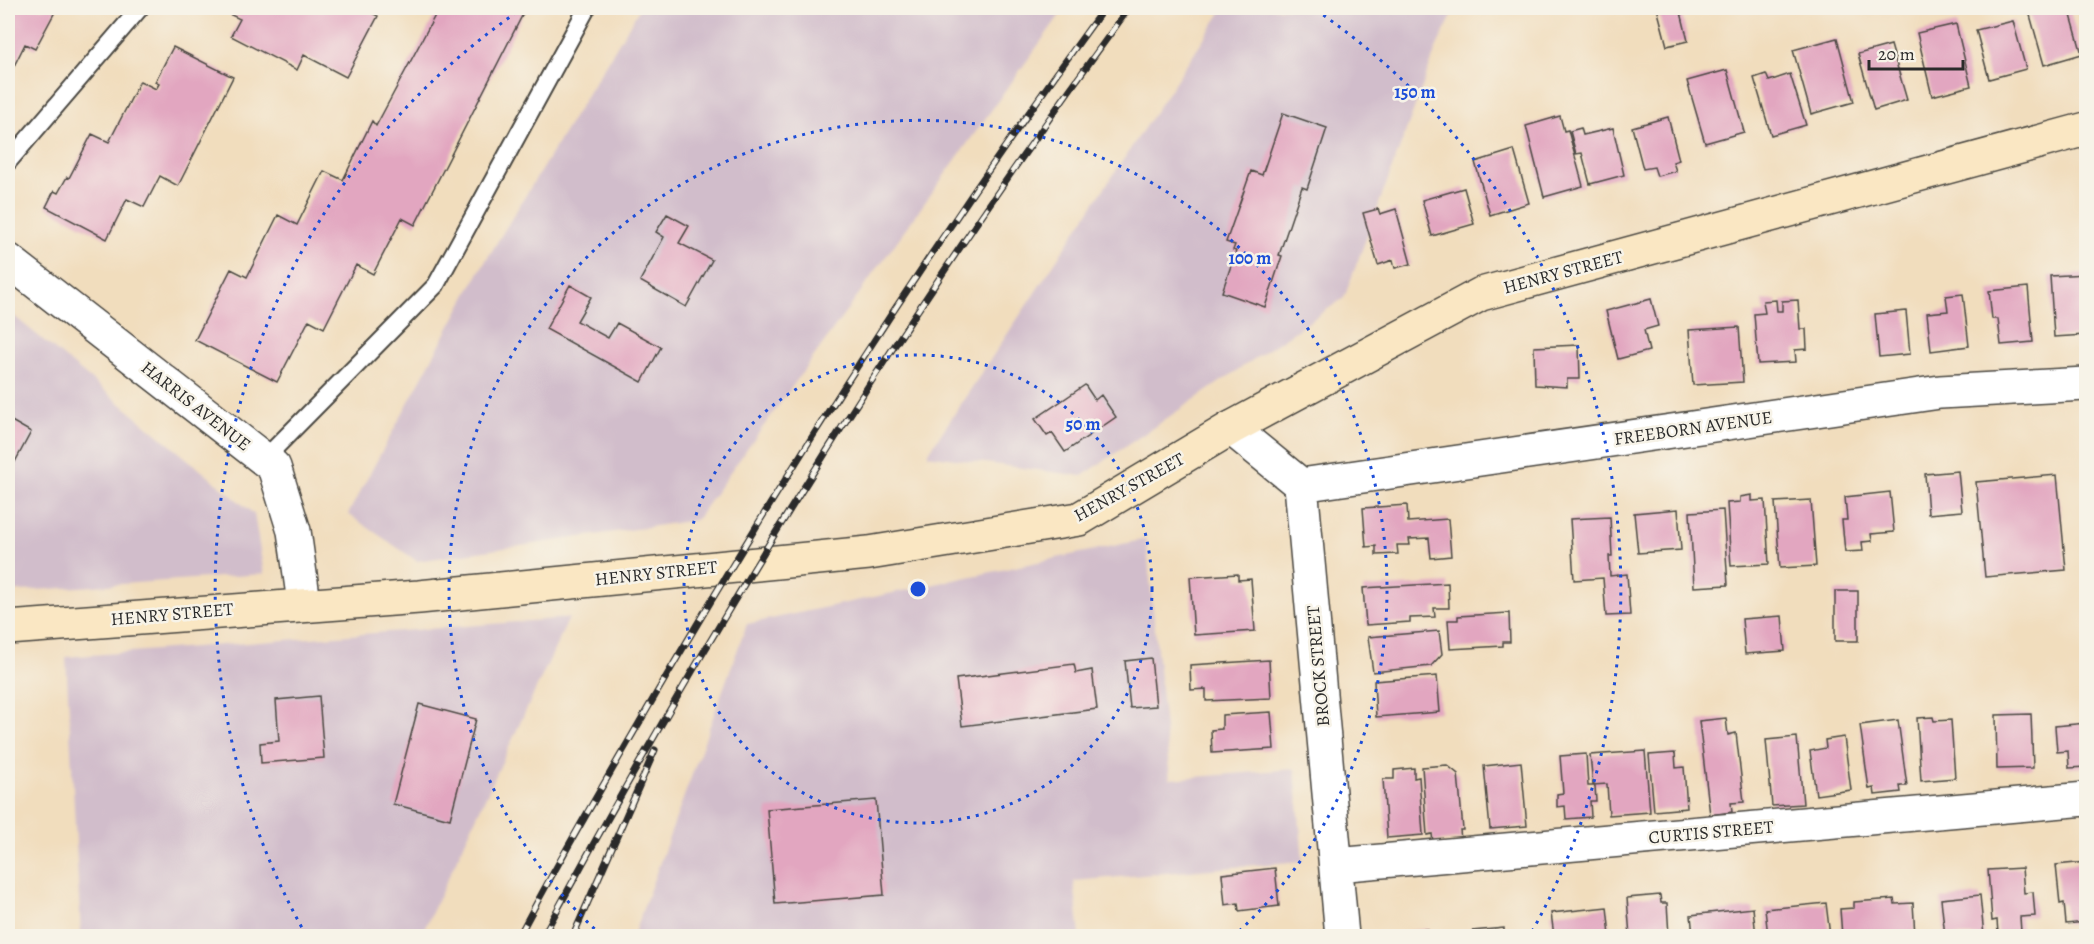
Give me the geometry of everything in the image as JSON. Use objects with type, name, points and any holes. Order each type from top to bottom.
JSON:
[{"type":"main road","name":"HENRY STREET","points":[[8,628],[304,603],[418,597],[869,553],[1079,519],[1232,428],[1481,294],[2086,129]]},
{"type":"street","name":"HARRIS AVENUE","points":[[8,260],[274,467]]},
{"type":"street","name":"FREEBORN AVENUE","points":[[1301,485],[1940,392],[2086,384]]},
{"type":"street","points":[[1232,428],[1301,485]]},
{"type":"street","points":[[274,467],[294,531],[304,603]]},
{"type":"street","name":"BROCK STREET","points":[[1301,485],[1342,936]]},
{"type":"street","name":"CURTIS STREET","points":[[1336,865],[2086,799]]},
{"type":"lane","points":[[8,162],[140,8]]},
{"type":"lane","points":[[274,467],[275,448],[436,285],[587,8]]},
{"type":"shaded area","points":[[640,8],[1065,8],[696,520],[417,561],[348,514],[479,272]]},
{"type":"shaded area","points":[[1224,8],[1456,8],[1438,44],[1344,298],[1082,476],[927,455]]},
{"type":"shaded area","points":[[8,311],[254,514],[264,574],[8,592]]},
{"type":"shaded area","points":[[1146,539],[1170,779],[1295,769],[1303,861],[1074,881],[1080,936],[633,936],[747,624]]},
{"type":"shaded area","points":[[569,618],[421,936],[81,936],[66,657]]},
{"type":"building","points":[[8,8],[57,8],[35,49],[25,44],[8,78]]},
{"type":"building","points":[[216,8],[362,8],[378,16],[346,77],[304,55],[297,70],[231,36],[240,19]]},
{"type":"building","points":[[439,8],[526,8],[415,225],[402,218],[373,274],[356,265],[324,328],[309,320],[277,382],[195,340],[231,269],[247,277],[278,215],[297,225],[324,171],[343,180],[372,121],[376,126]]},
{"type":"building","points":[[1657,8],[1680,8],[1688,41],[1667,46]]},
{"type":"building","points":[[2028,8],[2069,8],[2082,54],[2044,65]]},
{"type":"building","points":[[2013,21],[2026,69],[1989,79],[1976,30]]},
{"type":"building","points":[[1956,24],[1971,86],[1932,96],[1917,33]]},
{"type":"building","points":[[1837,38],[1854,102],[1811,114],[1793,50]]},
{"type":"building","points":[[1891,45],[1907,100],[1874,110],[1858,54]]},
{"type":"building","points":[[173,47],[233,77],[178,186],[160,176],[144,207],[127,199],[107,239],[46,207],[54,191],[58,193],[67,177],[69,178],[92,134],[109,142],[140,81],[156,89],[159,84],[155,82]]},
{"type":"building","points":[[1727,70],[1744,132],[1705,143],[1687,81]]},
{"type":"building","points":[[1766,74],[1769,81],[1790,74],[1806,125],[1771,135],[1754,78]]},
{"type":"building","points":[[1283,113],[1327,128],[1307,189],[1302,187],[1279,255],[1282,256],[1265,307],[1222,292],[1236,251],[1233,250],[1235,245],[1226,242],[1251,171],[1262,175]]},
{"type":"building","points":[[1560,116],[1564,131],[1568,130],[1583,186],[1544,197],[1526,126]]},
{"type":"building","points":[[1668,117],[1679,160],[1673,162],[1676,171],[1657,176],[1654,167],[1643,169],[1632,127]]},
{"type":"building","points":[[1581,128],[1583,135],[1613,128],[1624,175],[1590,184],[1582,153],[1576,154],[1570,131]]},
{"type":"building","points":[[1514,150],[1529,203],[1490,215],[1475,162]]},
{"type":"building","points":[[1464,188],[1474,224],[1432,236],[1422,200]]},
{"type":"building","points":[[1378,209],[1380,214],[1396,209],[1411,264],[1395,268],[1393,260],[1378,265],[1363,213]]},
{"type":"building","points":[[667,214],[689,226],[679,243],[712,260],[686,307],[640,281],[664,237],[656,232]]},
{"type":"building","points":[[2086,274],[2086,335],[2054,337],[2050,276]]},
{"type":"building","points":[[570,285],[591,297],[577,321],[608,338],[617,323],[661,347],[642,382],[546,329]]},
{"type":"building","points":[[2028,287],[2033,342],[2001,345],[1998,319],[1992,319],[1989,291]]},
{"type":"building","points":[[1963,294],[1969,346],[1931,351],[1927,313],[1948,311],[1946,296]]},
{"type":"building","points":[[1651,299],[1658,326],[1644,330],[1649,351],[1618,359],[1606,311]]},
{"type":"building","points":[[1776,300],[1777,311],[1782,311],[1782,301],[1798,300],[1800,329],[1806,329],[1807,349],[1795,350],[1796,362],[1758,364],[1754,314],[1765,313],[1763,301]]},
{"type":"building","points":[[1906,311],[1910,354],[1879,357],[1875,314]]},
{"type":"building","points":[[1739,327],[1743,382],[1693,385],[1689,330]]},
{"type":"building","points":[[1579,345],[1580,379],[1567,379],[1567,387],[1535,385],[1534,347]]},
{"type":"building","points":[[1085,385],[1095,400],[1101,395],[1116,417],[1065,452],[1052,433],[1047,436],[1035,419]]},
{"type":"building","points":[[8,419],[31,432],[8,475]]},
{"type":"building","points":[[1958,471],[1962,511],[1928,514],[1925,474]]},
{"type":"building","points":[[2057,475],[2066,570],[1985,577],[1976,482]]},
{"type":"building","points":[[1890,492],[1894,532],[1871,534],[1872,541],[1862,542],[1863,551],[1845,552],[1842,520],[1847,520],[1845,497]]},
{"type":"building","points":[[1752,495],[1752,501],[1765,500],[1769,564],[1731,566],[1727,503],[1740,502],[1740,497]]},
{"type":"building","points":[[1811,500],[1816,566],[1780,568],[1775,502]]},
{"type":"building","points":[[1407,505],[1408,522],[1448,519],[1451,556],[1431,558],[1429,538],[1409,539],[1410,545],[1397,545],[1398,554],[1376,555],[1376,546],[1366,547],[1363,508]]},
{"type":"building","points":[[1678,509],[1681,550],[1638,553],[1634,513]]},
{"type":"building","points":[[1723,510],[1728,585],[1694,587],[1690,512]]},
{"type":"building","points":[[1610,517],[1612,556],[1609,556],[1610,576],[1627,574],[1630,615],[1606,616],[1603,578],[1574,580],[1570,519]]},
{"type":"building","points":[[1238,574],[1238,580],[1251,579],[1255,631],[1194,635],[1190,577]]},
{"type":"building","points":[[1448,583],[1449,608],[1434,608],[1435,617],[1410,618],[1410,622],[1366,625],[1363,588]]},
{"type":"building","points":[[1835,591],[1858,591],[1858,641],[1835,641]]},
{"type":"building","points":[[1509,613],[1510,642],[1503,642],[1503,646],[1450,649],[1448,620],[1458,620],[1458,616]]},
{"type":"building","points":[[1782,616],[1785,651],[1745,654],[1742,619]]},
{"type":"building","points":[[1439,631],[1442,654],[1431,666],[1373,672],[1368,637]]},
{"type":"building","points":[[1151,658],[1156,706],[1130,708],[1125,661]]},
{"type":"building","points":[[1269,660],[1271,698],[1206,701],[1206,689],[1191,690],[1190,665]]},
{"type":"building","points":[[1074,664],[1076,673],[1092,670],[1097,709],[962,726],[956,679]]},
{"type":"building","points":[[1437,676],[1440,712],[1376,717],[1374,681]]},
{"type":"building","points":[[319,696],[324,758],[261,763],[260,743],[279,741],[276,700]]},
{"type":"building","points":[[419,704],[476,719],[450,819],[393,804]]},
{"type":"building","points":[[1271,712],[1274,749],[1212,753],[1211,730],[1222,729],[1222,715]]},
{"type":"building","points":[[2031,714],[2033,768],[1997,769],[1996,715]]},
{"type":"building","points":[[1933,717],[1934,721],[1951,720],[1955,778],[1921,781],[1917,718]]},
{"type":"building","points":[[1726,718],[1728,735],[1736,733],[1744,802],[1731,803],[1732,812],[1710,815],[1699,721]]},
{"type":"building","points":[[1898,720],[1907,786],[1900,786],[1901,792],[1875,795],[1874,788],[1869,789],[1860,725]]},
{"type":"building","points":[[2086,723],[2086,767],[2069,768],[2068,751],[2057,752],[2055,726]]},
{"type":"building","points":[[1797,737],[1803,804],[1772,806],[1766,740]]},
{"type":"building","points":[[1844,737],[1851,790],[1816,795],[1810,751],[1826,748],[1825,740]]},
{"type":"building","points":[[1645,751],[1650,812],[1609,815],[1607,784],[1593,785],[1590,755]]},
{"type":"building","points":[[1675,753],[1676,768],[1684,767],[1687,808],[1654,811],[1649,755]]},
{"type":"building","points":[[1586,754],[1588,786],[1595,786],[1596,801],[1590,801],[1591,817],[1566,819],[1565,806],[1557,807],[1557,794],[1563,793],[1560,756]]},
{"type":"building","points":[[1521,762],[1527,826],[1490,829],[1484,766]]},
{"type":"building","points":[[1447,765],[1458,774],[1463,830],[1460,830],[1461,839],[1433,842],[1432,834],[1427,835],[1422,767]]},
{"type":"building","points":[[1414,768],[1414,778],[1419,777],[1423,835],[1387,838],[1383,779],[1394,779],[1394,770]]},
{"type":"building","points":[[876,800],[884,895],[775,904],[767,809]]},
{"type":"building","points":[[2086,862],[2086,922],[2066,924],[2064,903],[2060,904],[2056,865]]},
{"type":"building","points":[[1275,868],[1279,906],[1239,911],[1238,903],[1225,905],[1222,874]]},
{"type":"building","points":[[2022,868],[2024,893],[2033,892],[2035,916],[2020,917],[2021,932],[1998,933],[1997,920],[1992,921],[1988,870]]},
{"type":"building","points":[[1660,895],[1661,903],[1667,903],[1669,936],[1630,936],[1627,898]]},
{"type":"building","points":[[1980,895],[1984,936],[1945,936],[1941,899]]},
{"type":"building","points":[[1894,899],[1895,904],[1913,903],[1915,936],[1842,936],[1840,909],[1854,908],[1854,902]]},
{"type":"building","points":[[1826,903],[1830,936],[1768,936],[1765,909]]},
{"type":"building","points":[[1607,907],[1610,936],[1554,936],[1551,913]]},
{"type":"building","points":[[1753,908],[1756,936],[1693,936],[1691,915]]},
{"type":"building","points":[[1504,928],[1504,936],[1472,936],[1472,931]]},
{"type":"building","points":[[1428,929],[1429,934],[1440,933],[1440,936],[1410,936],[1409,931]]},
{"type":"building","points":[[1539,932],[1540,936],[1506,936],[1506,935]]},
{"type":"railway","points":[[519,936],[649,706],[811,438],[983,178],[1104,8]]},
{"type":"railway","points":[[543,936],[677,697],[820,462],[970,232],[1129,8]]},
{"type":"railway","points":[[573,936],[655,750]]}]
